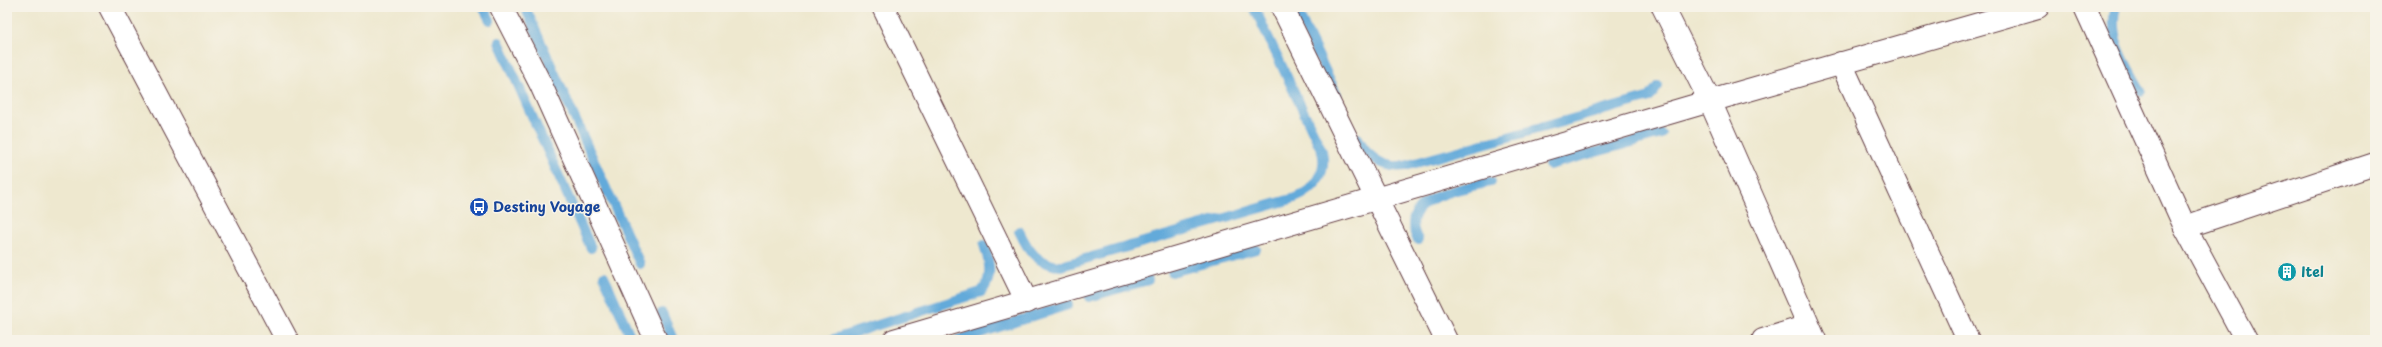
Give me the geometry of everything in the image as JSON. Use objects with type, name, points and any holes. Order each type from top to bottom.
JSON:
[{"type":"street","points":[[110,7],[287,340]]},
{"type":"street","points":[[501,7],[541,85],[656,340]]},
{"type":"street","points":[[883,7],[1027,302]]},
{"type":"street","points":[[1282,7],[1446,340]]},
{"type":"street","points":[[1663,7],[1710,100],[1812,333],[1764,340]]},
{"type":"street","points":[[894,340],[1710,100],[2038,7]]},
{"type":"street","points":[[2085,7],[2185,227],[2246,340]]},
{"type":"street","points":[[1841,63],[1968,340]]},
{"type":"street","points":[[2185,227],[2375,164]]},
{"type":"waterway","points":[[483,7],[490,20]]},
{"type":"waterway","points":[[525,7],[640,264]]},
{"type":"waterway","points":[[1019,231],[1034,255],[1046,263],[1061,266],[1295,198],[1309,190],[1314,185],[1321,173],[1323,166],[1322,151],[1254,7]]},
{"type":"waterway","points":[[1295,7],[1337,95]]},
{"type":"waterway","points":[[2116,7],[2114,18],[2116,40],[2120,51],[2141,91]]},
{"type":"waterway","points":[[499,42],[591,248]]},
{"type":"waterway","points":[[1358,138],[1366,151],[1377,160],[1389,166],[1405,166],[1650,97],[1658,86]]},
{"type":"waterway","points":[[1549,165],[1661,134]]},
{"type":"waterway","points":[[1418,240],[1413,225],[1416,214],[1424,204],[1436,197],[1450,192],[1491,182]]},
{"type":"waterway","points":[[831,340],[981,292],[988,281],[989,275],[989,263],[984,245]]},
{"type":"waterway","points":[[1172,272],[1256,249]]},
{"type":"waterway","points":[[604,276],[632,340]]},
{"type":"waterway","points":[[1089,297],[1148,280]]},
{"type":"waterway","points":[[958,340],[1068,305]]},
{"type":"waterway","points":[[662,313],[673,340]]},
{"type":"place","name":"Destiny Voyage","points":[[479,207]]},
{"type":"place","name":"Itel","points":[[2287,272]]}]
